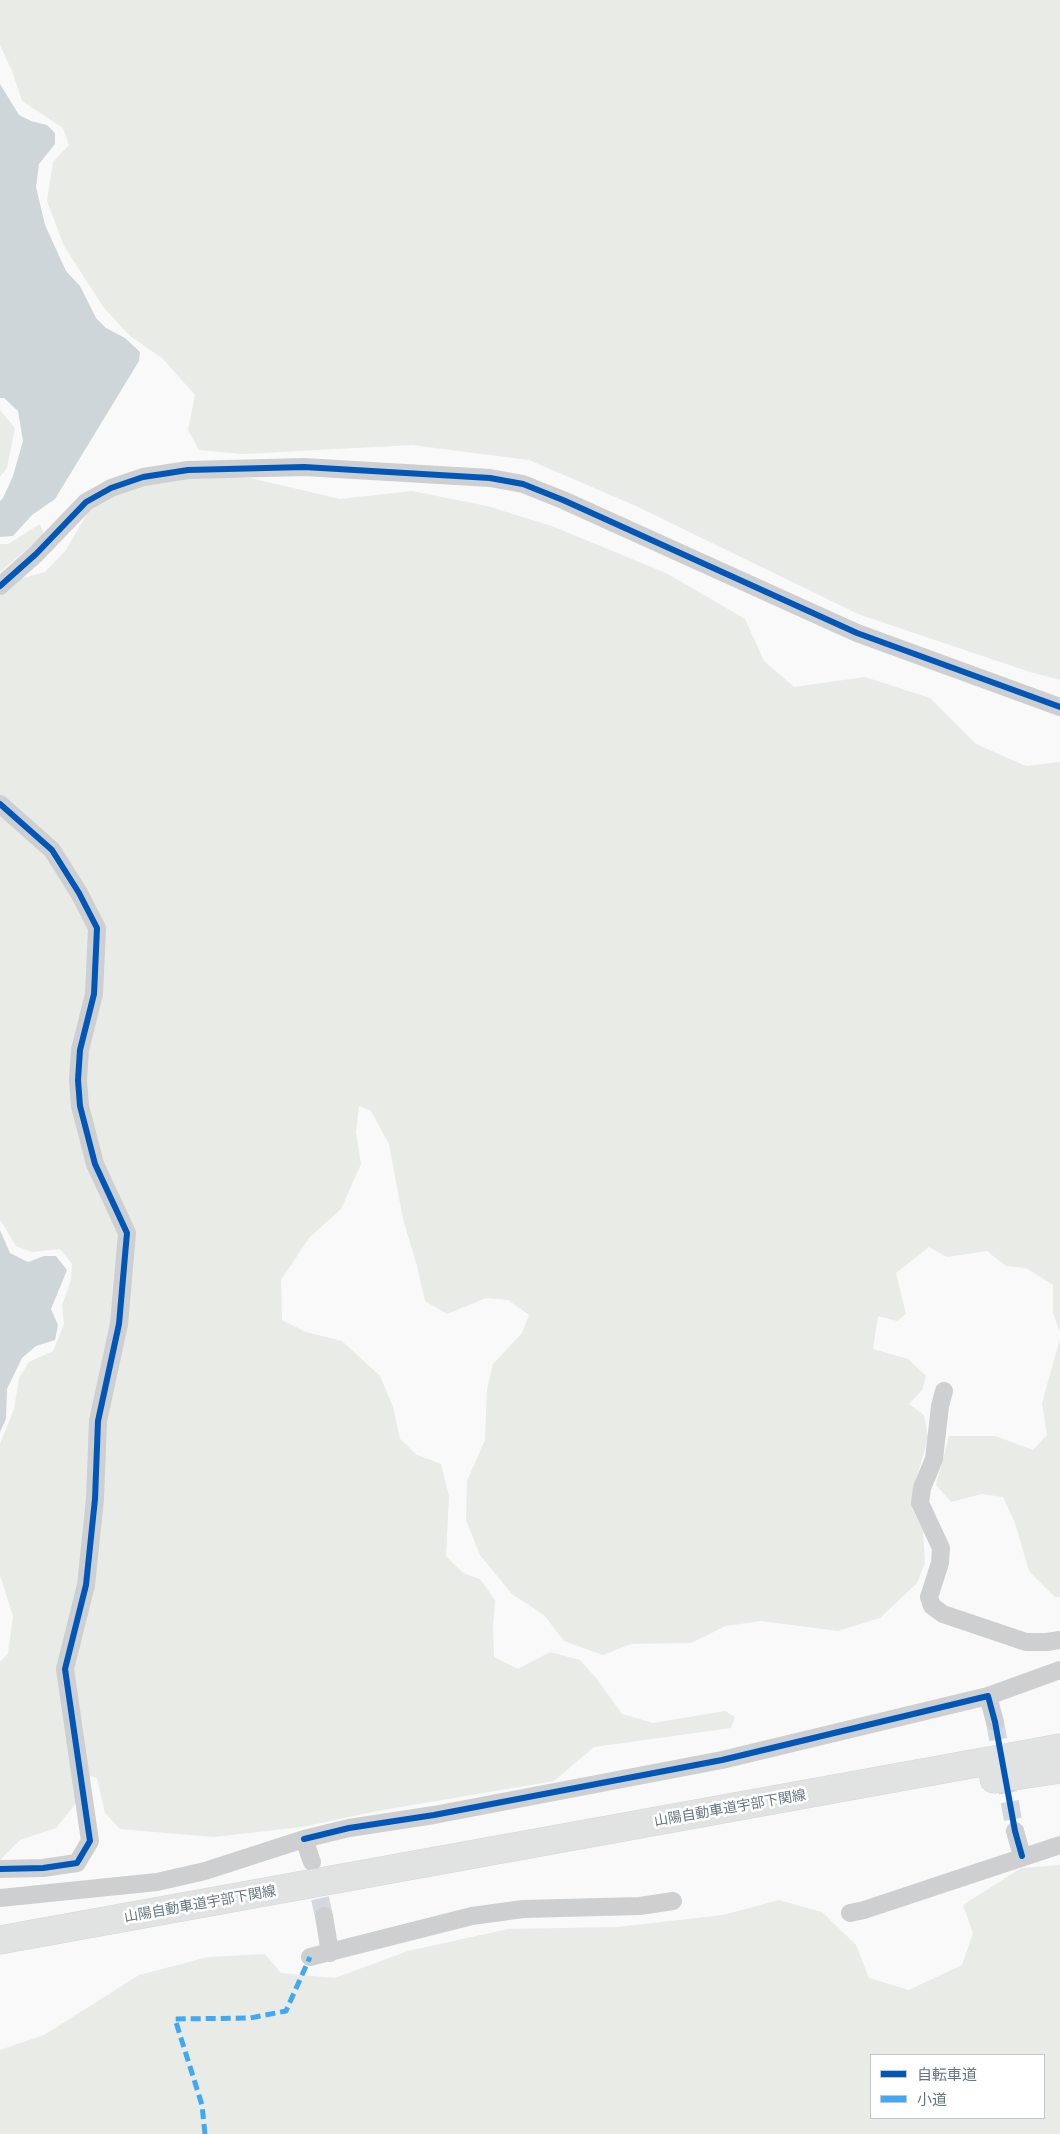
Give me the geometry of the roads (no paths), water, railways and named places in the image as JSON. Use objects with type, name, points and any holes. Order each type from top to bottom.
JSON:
[{"type":"highway","name":"山陽自動車道宇部下関線","points":[[0,1940],[1060,1748]]},
{"type":"highway","name":"山陽自動車道宇部下関線","points":[[400,1869],[1060,1769]]},
{"type":"street","points":[[0,586],[36,554],[86,502],[111,488],[143,477],[188,470],[304,467],[490,478],[523,484],[564,500],[857,633],[1060,707]]},
{"type":"street","points":[[0,804],[52,850],[79,893],[97,928],[94,994],[80,1050],[78,1080],[80,1106],[96,1164],[127,1233],[119,1324],[98,1420],[94,1499],[86,1585],[65,1669],[90,1841],[77,1862],[43,1868],[0,1869]]},
{"type":"street","points":[[944,1391],[940,1406],[934,1459],[922,1488],[920,1503],[941,1548],[940,1563],[929,1597],[932,1606],[943,1614],[1026,1642],[1060,1640]]},
{"type":"street","points":[[0,1898],[156,1882],[205,1871],[304,1839],[349,1828],[463,1810],[722,1760],[988,1696],[1060,1670]]},
{"type":"street","points":[[988,1696],[995,1722]]},
{"type":"street","points":[[1015,1831],[1022,1856]]},
{"type":"street","points":[[304,1839],[312,1862]]},
{"type":"street","points":[[850,1913],[864,1910],[1060,1844]]},
{"type":"street","points":[[310,1957],[472,1916],[523,1909],[640,1906],[674,1901]]},
{"type":"street","points":[[324,1916],[330,1953]]},
{"type":"tunnel","points":[[995,1722],[1015,1831]]},
{"type":"tunnel","points":[[314,1872],[324,1916]]}]
